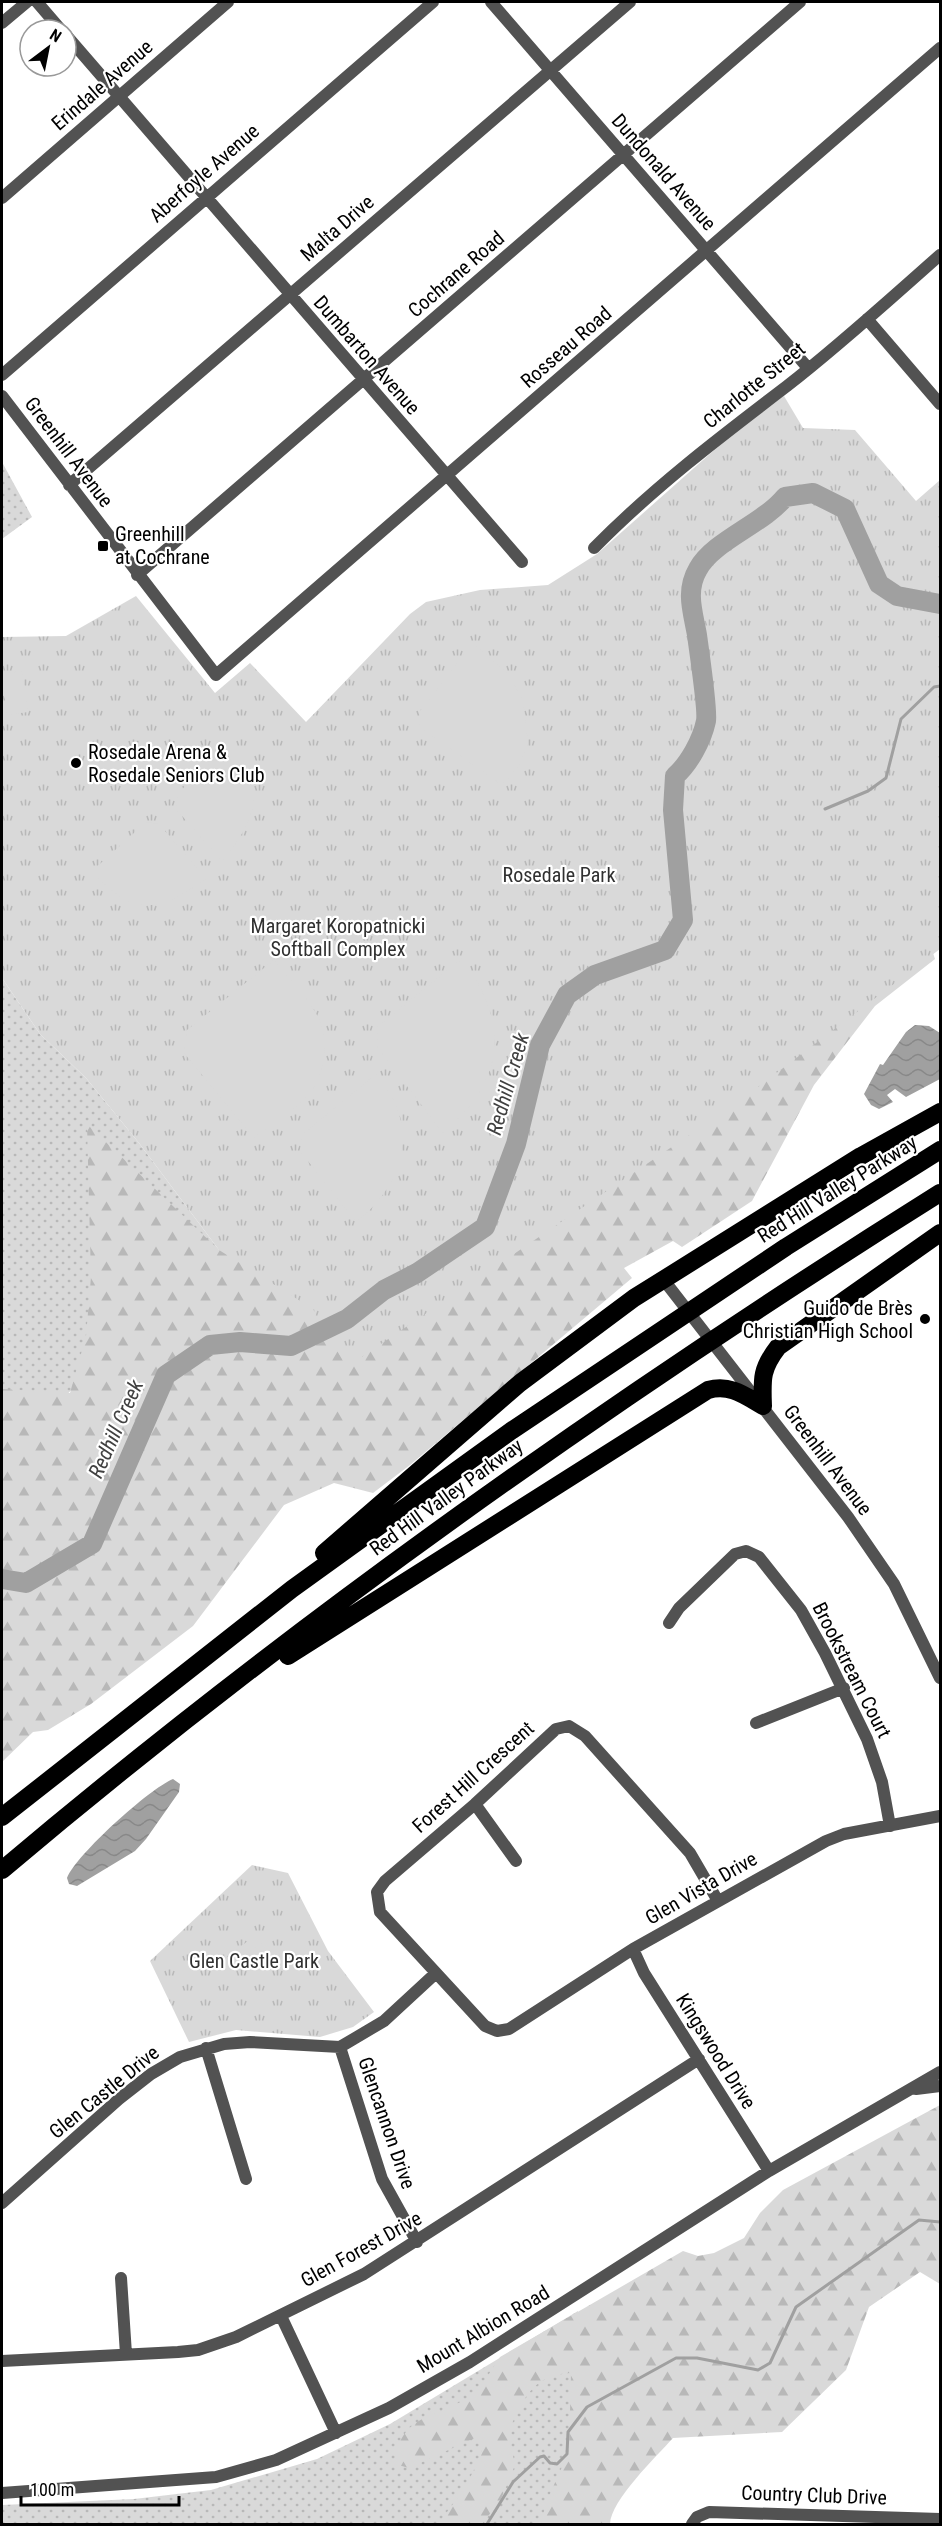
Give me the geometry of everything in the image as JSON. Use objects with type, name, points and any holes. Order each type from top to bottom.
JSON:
[{"type":"highway","points":[[292,1589],[326,1551],[520,1383],[573,1341],[668,1285],[861,1156],[940,1112]]},
{"type":"highway","name":"Red Hill Valley Parkway","points":[[2,1817],[292,1589],[511,1431],[654,1333],[940,1150]]},
{"type":"highway","name":"Red Hill Valley Parkway","points":[[2,1870],[207,1705],[523,1467],[698,1348],[940,1193]]},
{"type":"highway","points":[[763,1406],[761,1378],[778,1347],[940,1233]]},
{"type":"highway","points":[[207,1705],[238,1690],[283,1659],[708,1390],[721,1387],[735,1390],[763,1406]]},
{"type":"street","points":[[2,23],[27,2]]},
{"type":"street","points":[[37,2],[51,18]]},
{"type":"street","name":"Erindale Avenue","points":[[2,198],[228,2]]},
{"type":"street","name":"Aberfoyle Avenue","points":[[2,375],[433,2]]},
{"type":"street","name":"Dundonald Avenue","points":[[491,2],[808,368]]},
{"type":"street","name":"Malta Drive","points":[[69,484],[630,2]]},
{"type":"street","name":"Cochrane Road","points":[[137,575],[800,2]]},
{"type":"street","name":"Rosseau Road","points":[[216,675],[940,48]]},
{"type":"street","name":"Dumbarton Avenue","points":[[78,49],[522,562]]},
{"type":"street","name":"Charlotte Street","points":[[594,548],[619,522],[737,423],[867,319],[940,255]]},
{"type":"street","points":[[867,319],[940,404]]},
{"type":"street","name":"Greenhill Avenue","points":[[2,396],[137,575],[216,675]]},
{"type":"street","name":"Greenhill Avenue","points":[[668,1285],[848,1517],[894,1584],[940,1678]]},
{"type":"street","name":"Brookstream Court","points":[[669,1623],[680,1608],[735,1554],[746,1551],[759,1557],[801,1610],[844,1688],[882,1782],[890,1826]]},
{"type":"street","points":[[756,1724],[844,1688]]},
{"type":"street","name":"Forest Hill Crescent","points":[[498,2031],[485,2026],[380,1911],[377,1892],[385,1881],[475,1804],[556,1729],[569,1726],[585,1736],[690,1853],[718,1901]]},
{"type":"street","points":[[475,1804],[516,1861]]},
{"type":"street","name":"Glen Vista Drive","points":[[498,2031],[509,2029],[633,1949],[826,1841],[940,1816]]},
{"type":"street","name":"Kingswood Drive","points":[[633,1949],[644,1973],[769,2171]]},
{"type":"street","points":[[340,2047],[384,2021],[436,1973]]},
{"type":"street","name":"Glen Castle Drive","points":[[2,2203],[151,2074],[180,2057],[206,2048],[250,2042],[340,2047]]},
{"type":"street","name":"Glencannon Drive","points":[[340,2047],[382,2179],[417,2242]]},
{"type":"street","points":[[206,2048],[246,2179]]},
{"type":"street","name":"Glen Forest Drive","points":[[2,2361],[198,2350],[236,2337],[364,2274],[699,2059]]},
{"type":"street","name":"Mount Albion Road","points":[[2,2493],[216,2477],[276,2460],[389,2408],[470,2362],[769,2171],[940,2072]]},
{"type":"street","points":[[909,2091],[940,2086]]},
{"type":"street","points":[[121,2278],[126,2354]]},
{"type":"street","points":[[281,2316],[336,2433]]},
{"type":"street","name":"Country Club Drive","points":[[692,2524],[697,2517],[710,2511],[823,2519],[940,2519]]},
{"type":"green space","name":"Rosedale Park","points":[[784,396],[803,428],[855,430],[916,501],[940,480],[940,949],[741,1100],[347,1367],[313,1309],[219,1250],[139,1143],[86,1078],[40,1034],[2,978],[2,637],[66,636],[136,596],[215,693],[250,663],[306,722],[410,614],[426,602],[480,590],[548,585],[597,554],[747,421]]},
{"type":"green space","points":[[2,462],[32,517],[2,539]]},
{"type":"green space","points":[[473,643],[507,673],[523,700],[528,743],[519,766],[502,785],[419,727],[420,711]]},
{"type":"green space","points":[[22,671],[28,712],[7,715],[2,674]]},
{"type":"green space","points":[[223,751],[242,771],[251,784],[254,794],[251,815],[241,836],[222,861],[176,809],[178,793]]},
{"type":"green space","points":[[146,822],[159,824],[206,879],[169,900],[149,905],[128,901],[113,892],[91,872]]},
{"type":"green space","points":[[930,944],[935,959],[875,1006],[814,1085],[752,1201],[682,1247],[673,1241],[624,1268],[632,1278],[410,1465],[373,1493],[334,1483],[284,1505],[193,1626],[91,1704],[48,1730],[33,1732],[2,1762],[2,1389],[70,1393],[86,1336],[91,1277],[87,1124],[219,1250]]},
{"type":"green space","points":[[463,958],[490,1010],[495,1044],[486,1080],[475,1099],[443,1133],[377,1047],[378,1026]]},
{"type":"green space","points":[[274,960],[305,997],[319,1019],[324,1038],[324,1058],[319,1078],[309,1094],[254,1138],[184,1053],[187,1030]]},
{"type":"green space","points":[[2,978],[40,1034],[86,1078],[139,1143],[219,1250],[2,1456]]},
{"type":"green space","points":[[376,1074],[392,1098],[400,1118],[403,1135],[401,1152],[397,1168],[381,1198],[356,1222],[300,1151],[302,1135]]},
{"type":"green space","name":"Glen Castle Park","points":[[252,1865],[288,1873],[328,1951],[374,2012],[353,2027],[320,2037],[236,2030],[189,2042],[150,1961]]},
{"type":"green space","points":[[257,1934],[263,1942],[229,1968],[223,1960]]},
{"type":"green space","points":[[940,2105],[940,2284],[920,2272],[869,2307],[846,2370],[782,2432],[673,2438],[626,2491],[612,2514],[610,2524],[541,2524],[546,2503],[569,2451],[571,2373],[558,2375],[547,2378],[530,2391],[518,2410],[508,2433],[515,2465],[501,2499],[482,2524],[438,2524],[465,2488],[482,2453],[477,2437],[409,2468],[395,2464],[398,2448],[410,2428],[419,2421],[470,2396],[484,2381],[500,2357],[683,2251],[698,2256],[714,2253],[744,2238],[760,2213],[783,2190]]},
{"type":"green space","points":[[578,2311],[580,2470],[568,2524],[2,2524],[2,2505],[134,2499],[211,2490],[317,2459],[390,2424]]},
{"type":"water","points":[[915,1025],[929,1026],[940,1033],[940,1079],[906,1097],[895,1089],[887,1095],[893,1102],[879,1109],[871,1105],[864,1094],[880,1064],[883,1065],[906,1032]]},
{"type":"water","points":[[173,1779],[180,1784],[179,1792],[135,1851],[77,1886],[69,1884],[67,1878],[84,1854],[132,1808]]},
{"type":"waterway","name":"Redhill Creek","points":[[2,1579],[26,1583],[92,1544],[166,1375],[210,1345],[240,1342],[291,1346],[347,1319],[384,1290],[417,1273],[485,1227],[516,1144],[540,1045],[567,995],[595,975],[665,950],[683,920],[673,810],[675,776],[694,751],[706,721],[706,705],[691,593],[694,577],[705,559],[726,541],[776,507],[785,497],[813,493],[845,509],[879,584],[897,596],[940,604]]},
{"type":"waterway","points":[[825,809],[868,791],[886,778],[901,719],[934,687],[940,686]]},
{"type":"waterway","points":[[487,2524],[513,2482],[540,2457],[544,2456],[550,2463],[557,2464],[567,2454],[568,2432],[587,2407],[676,2358],[697,2358],[758,2370],[770,2363],[796,2307],[919,2220],[940,2222]]},
{"type":"place","name":"Greenhill at Cochrane","points":[[103,546]]},
{"type":"place","name":"Rosedale Arena & Rosedale Seniors Club","points":[[76,763]]},
{"type":"place","name":"Guido de Brès Christian High School","points":[[925,1319]]},
{"type":"park label","name":"Margaret Koropatnicki Softball Complex","points":[[338,938]]}]
